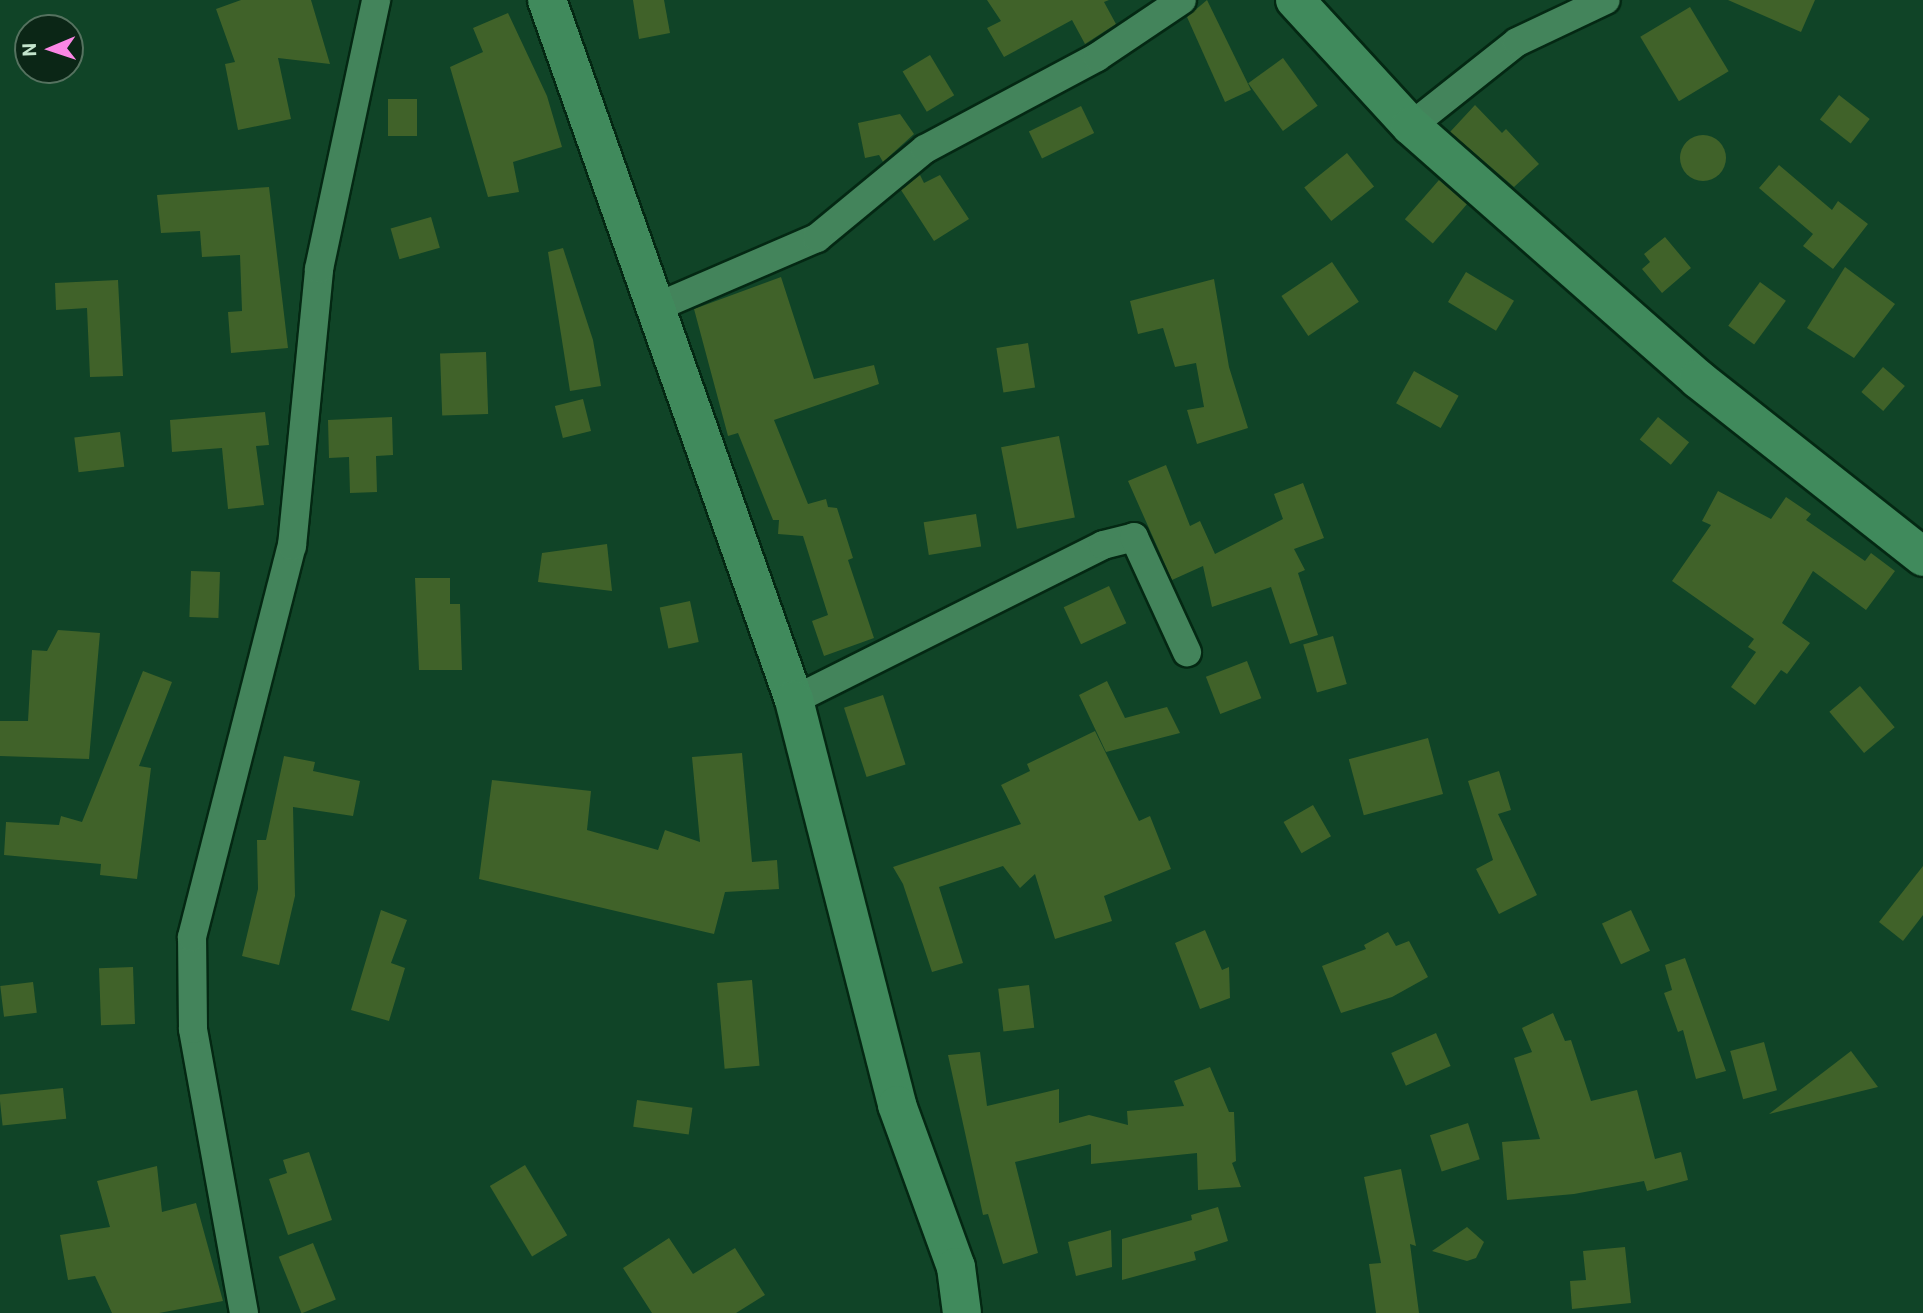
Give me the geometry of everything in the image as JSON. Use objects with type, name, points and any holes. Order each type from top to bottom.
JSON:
[{"type":"street","points":[[244,1313],[193,1029],[192,937],[292,546],[319,269],[376,0]]},
{"type":"street","points":[[547,0],[659,306],[794,700],[897,1105],[956,1267],[962,1313]]},
{"type":"street","points":[[659,306],[817,238],[925,149],[1097,57],[1182,0]]},
{"type":"street","points":[[1295,0],[1411,126],[1699,379],[1923,557]]},
{"type":"street","points":[[1411,126],[1517,42],[1606,0]]},
{"type":"street","points":[[794,700],[1103,545],[1134,537],[1187,652]]},
{"type":"building","points":[[241,0],[311,0],[330,64],[278,58],[291,119],[238,130],[225,64],[235,62],[216,9]]},
{"type":"building","points":[[633,0],[664,0],[670,33],[639,39]]},
{"type":"building","points":[[987,0],[1109,0],[1104,2],[1116,24],[1085,44],[1072,20],[1004,57],[987,28],[1001,21]]},
{"type":"building","points":[[1207,0],[1251,90],[1225,102],[1187,17]]},
{"type":"building","points":[[1728,0],[1815,0],[1801,32]]},
{"type":"building","points":[[1690,7],[1729,71],[1679,101],[1640,37]]},
{"type":"building","points":[[508,13],[547,96],[562,147],[513,162],[519,192],[488,197],[450,67],[483,52],[473,28]]},
{"type":"building","points":[[930,55],[954,95],[927,112],[903,71]]},
{"type":"building","points":[[1283,58],[1318,106],[1283,131],[1248,83]]},
{"type":"building","points":[[1839,95],[1870,119],[1851,143],[1820,119]]},
{"type":"building","points":[[388,99],[417,99],[417,136],[388,136]]},
{"type":"building","points":[[1475,105],[1502,133],[1506,129],[1539,164],[1514,187],[1450,132]]},
{"type":"building","points":[[1081,106],[1094,133],[1042,158],[1029,131]]},
{"type":"building","points":[[900,114],[914,134],[883,162],[879,155],[865,158],[858,123]]},
{"type":"building","points":[[1703,135],[1719,142],[1726,158],[1719,174],[1703,181],[1687,174],[1680,158],[1687,142]]},
{"type":"building","points":[[1347,153],[1374,186],[1331,221],[1304,188]]},
{"type":"building","points":[[1779,165],[1832,210],[1838,201],[1868,224],[1833,269],[1803,246],[1813,234],[1759,188]]},
{"type":"building","points":[[920,175],[924,183],[940,175],[969,219],[934,241],[901,190]]},
{"type":"building","points":[[1439,180],[1467,204],[1433,244],[1405,219]]},
{"type":"building","points":[[269,187],[288,348],[231,353],[228,312],[242,311],[240,255],[202,257],[200,231],[161,233],[157,195]]},
{"type":"building","points":[[431,217],[440,248],[399,259],[391,229]]},
{"type":"building","points":[[1665,237],[1691,268],[1662,293],[1642,269],[1650,262],[1644,254]]},
{"type":"building","points":[[563,248],[593,340],[601,386],[570,391],[548,252]]},
{"type":"building","points":[[1332,262],[1359,302],[1308,336],[1281,296]]},
{"type":"building","points":[[1845,267],[1895,304],[1854,358],[1807,328]]},
{"type":"building","points":[[1466,272],[1514,301],[1496,331],[1448,302]]},
{"type":"building","points":[[781,277],[814,379],[874,365],[879,384],[774,420],[808,504],[826,499],[828,507],[837,508],[853,558],[848,560],[874,638],[824,656],[812,621],[828,615],[803,536],[778,534],[779,520],[773,520],[738,433],[728,436],[694,309]]},
{"type":"building","points":[[1214,279],[1229,367],[1248,428],[1197,444],[1187,410],[1204,407],[1196,363],[1175,367],[1163,328],[1138,334],[1130,301]]},
{"type":"building","points":[[118,280],[123,376],[90,377],[87,308],[56,310],[55,283]]},
{"type":"building","points":[[1760,282],[1786,301],[1754,344],[1728,326]]},
{"type":"building","points":[[1028,343],[1035,387],[1003,392],[996,348]]},
{"type":"building","points":[[486,352],[488,414],[442,416],[440,354]]},
{"type":"building","points":[[1883,367],[1905,386],[1883,411],[1861,392]]},
{"type":"building","points":[[1414,371],[1459,396],[1441,428],[1396,403]]},
{"type":"building","points":[[583,399],[591,431],[563,438],[555,406]]},
{"type":"building","points":[[265,412],[269,445],[256,446],[264,505],[228,509],[222,448],[172,452],[170,420]]},
{"type":"building","points":[[392,417],[393,455],[376,456],[377,492],[350,493],[349,457],[329,458],[328,420]]},
{"type":"building","points":[[1658,417],[1689,442],[1671,465],[1640,440]]},
{"type":"building","points":[[120,432],[124,467],[79,472],[74,438]]},
{"type":"building","points":[[1059,436],[1075,517],[1017,529],[1001,447]]},
{"type":"building","points":[[1166,465],[1190,526],[1200,521],[1215,554],[1283,519],[1274,494],[1303,483],[1324,538],[1294,549],[1305,570],[1298,573],[1318,635],[1290,644],[1271,587],[1212,607],[1203,566],[1172,580],[1128,481]]},
{"type":"building","points":[[1718,491],[1771,519],[1786,497],[1811,514],[1806,520],[1865,561],[1871,553],[1895,571],[1866,610],[1813,571],[1782,623],[1810,643],[1787,674],[1781,670],[1755,705],[1731,687],[1756,652],[1748,647],[1754,639],[1672,581],[1711,525],[1702,521]]},
{"type":"building","points":[[976,514],[981,547],[929,555],[924,522]]},
{"type":"building","points":[[607,544],[612,591],[538,582],[542,553]]},
{"type":"building","points":[[191,571],[220,572],[218,618],[189,617]]},
{"type":"building","points":[[415,578],[450,578],[450,604],[460,604],[462,670],[419,670]]},
{"type":"building","points":[[1109,586],[1126,623],[1081,644],[1064,607]]},
{"type":"building","points":[[690,601],[699,642],[668,649],[660,607]]},
{"type":"building","points":[[58,630],[100,633],[89,759],[0,756],[0,721],[28,721],[32,650],[47,651]]},
{"type":"building","points":[[1333,636],[1347,684],[1317,693],[1303,645]]},
{"type":"building","points":[[1247,661],[1261,698],[1220,714],[1206,677]]},
{"type":"building","points":[[143,671],[172,682],[139,766],[151,768],[137,879],[100,875],[101,864],[4,855],[6,822],[59,825],[61,816],[82,822]]},
{"type":"building","points":[[1107,681],[1125,718],[1167,707],[1180,733],[1106,752],[1079,695]]},
{"type":"building","points":[[1860,686],[1895,727],[1864,753],[1829,712]]},
{"type":"building","points":[[883,695],[906,764],[867,777],[844,708]]},
{"type":"building","points":[[1095,731],[1139,821],[1150,816],[1171,869],[1104,896],[1112,921],[1055,939],[1035,874],[1020,888],[1003,866],[939,887],[963,963],[932,972],[903,884],[893,867],[1021,824],[1001,785],[1030,771],[1027,764]]},
{"type":"building","points":[[1428,738],[1443,794],[1364,815],[1349,759]]},
{"type":"building","points":[[742,753],[752,862],[777,860],[779,889],[725,892],[714,934],[479,879],[492,780],[591,791],[587,830],[658,850],[665,830],[700,842],[692,757]]},
{"type":"building","points":[[284,756],[315,762],[313,771],[360,781],[353,816],[293,807],[295,896],[279,965],[242,956],[258,889],[257,840],[266,840]]},
{"type":"building","points":[[1499,771],[1511,810],[1498,814],[1537,895],[1499,914],[1476,869],[1493,860],[1468,781]]},
{"type":"building","points":[[1313,805],[1331,836],[1302,853],[1284,822]]},
{"type":"building","points":[[1923,866],[1923,915],[1903,941],[1879,922]]},
{"type":"building","points":[[381,910],[407,920],[391,963],[405,968],[389,1021],[351,1010]]},
{"type":"building","points":[[1631,910],[1650,951],[1621,964],[1602,924]]},
{"type":"building","points":[[1205,930],[1222,970],[1229,967],[1230,998],[1200,1009],[1175,943]]},
{"type":"building","points":[[1388,932],[1396,946],[1409,941],[1428,977],[1392,997],[1341,1013],[1322,966],[1366,949],[1364,945]]},
{"type":"building","points":[[1685,958],[1726,1071],[1696,1079],[1683,1030],[1678,1032],[1664,993],[1672,990],[1665,965]]},
{"type":"building","points":[[133,967],[135,1024],[101,1025],[99,968]]},
{"type":"building","points":[[752,980],[759,1066],[725,1069],[717,983]]},
{"type":"building","points":[[33,982],[37,1013],[4,1017],[0,986]]},
{"type":"building","points":[[1029,985],[1034,1028],[1003,1031],[998,989]]},
{"type":"building","points":[[1553,1013],[1565,1041],[1571,1040],[1591,1101],[1637,1090],[1655,1159],[1681,1152],[1688,1180],[1647,1191],[1644,1181],[1574,1194],[1507,1200],[1502,1142],[1540,1139],[1514,1058],[1532,1052],[1522,1028]]},
{"type":"building","points":[[1436,1033],[1451,1066],[1406,1086],[1391,1053]]},
{"type":"building","points":[[1764,1042],[1777,1090],[1743,1099],[1730,1051]]},
{"type":"building","points":[[1851,1051],[1878,1087],[1769,1114]]},
{"type":"building","points":[[980,1052],[987,1106],[1059,1089],[1059,1123],[1089,1115],[1128,1125],[1127,1111],[1184,1106],[1174,1081],[1210,1067],[1229,1112],[1234,1112],[1236,1161],[1232,1163],[1241,1187],[1198,1190],[1197,1153],[1091,1164],[1091,1144],[1015,1162],[1038,1253],[1003,1264],[988,1214],[983,1215],[948,1055]]},
{"type":"building","points":[[63,1088],[66,1119],[3,1126],[0,1095]]},
{"type":"building","points":[[637,1100],[692,1108],[689,1135],[633,1127]]},
{"type":"building","points":[[1468,1123],[1480,1159],[1442,1172],[1430,1135]]},
{"type":"building","points":[[309,1152],[332,1220],[288,1235],[269,1179],[287,1173],[283,1160]]},
{"type":"building","points":[[525,1165],[567,1235],[532,1256],[490,1186]]},
{"type":"building","points":[[157,1166],[162,1212],[196,1203],[223,1301],[159,1313],[112,1313],[95,1276],[68,1280],[60,1235],[110,1227],[97,1181]]},
{"type":"building","points":[[1401,1169],[1416,1246],[1410,1244],[1419,1313],[1376,1313],[1369,1264],[1381,1263],[1364,1177]]},
{"type":"building","points":[[1218,1207],[1228,1241],[1194,1252],[1196,1260],[1122,1280],[1122,1239],[1192,1220],[1191,1215]]},
{"type":"building","points":[[1467,1227],[1484,1242],[1476,1258],[1467,1261],[1432,1251]]},
{"type":"building","points":[[1111,1230],[1112,1267],[1076,1276],[1068,1242]]},
{"type":"building","points":[[669,1238],[693,1274],[735,1248],[765,1295],[736,1313],[652,1313],[623,1268]]},
{"type":"building","points":[[313,1243],[336,1300],[301,1313],[279,1257]]},
{"type":"building","points":[[1625,1247],[1631,1303],[1572,1309],[1570,1281],[1586,1280],[1583,1251]]}]
